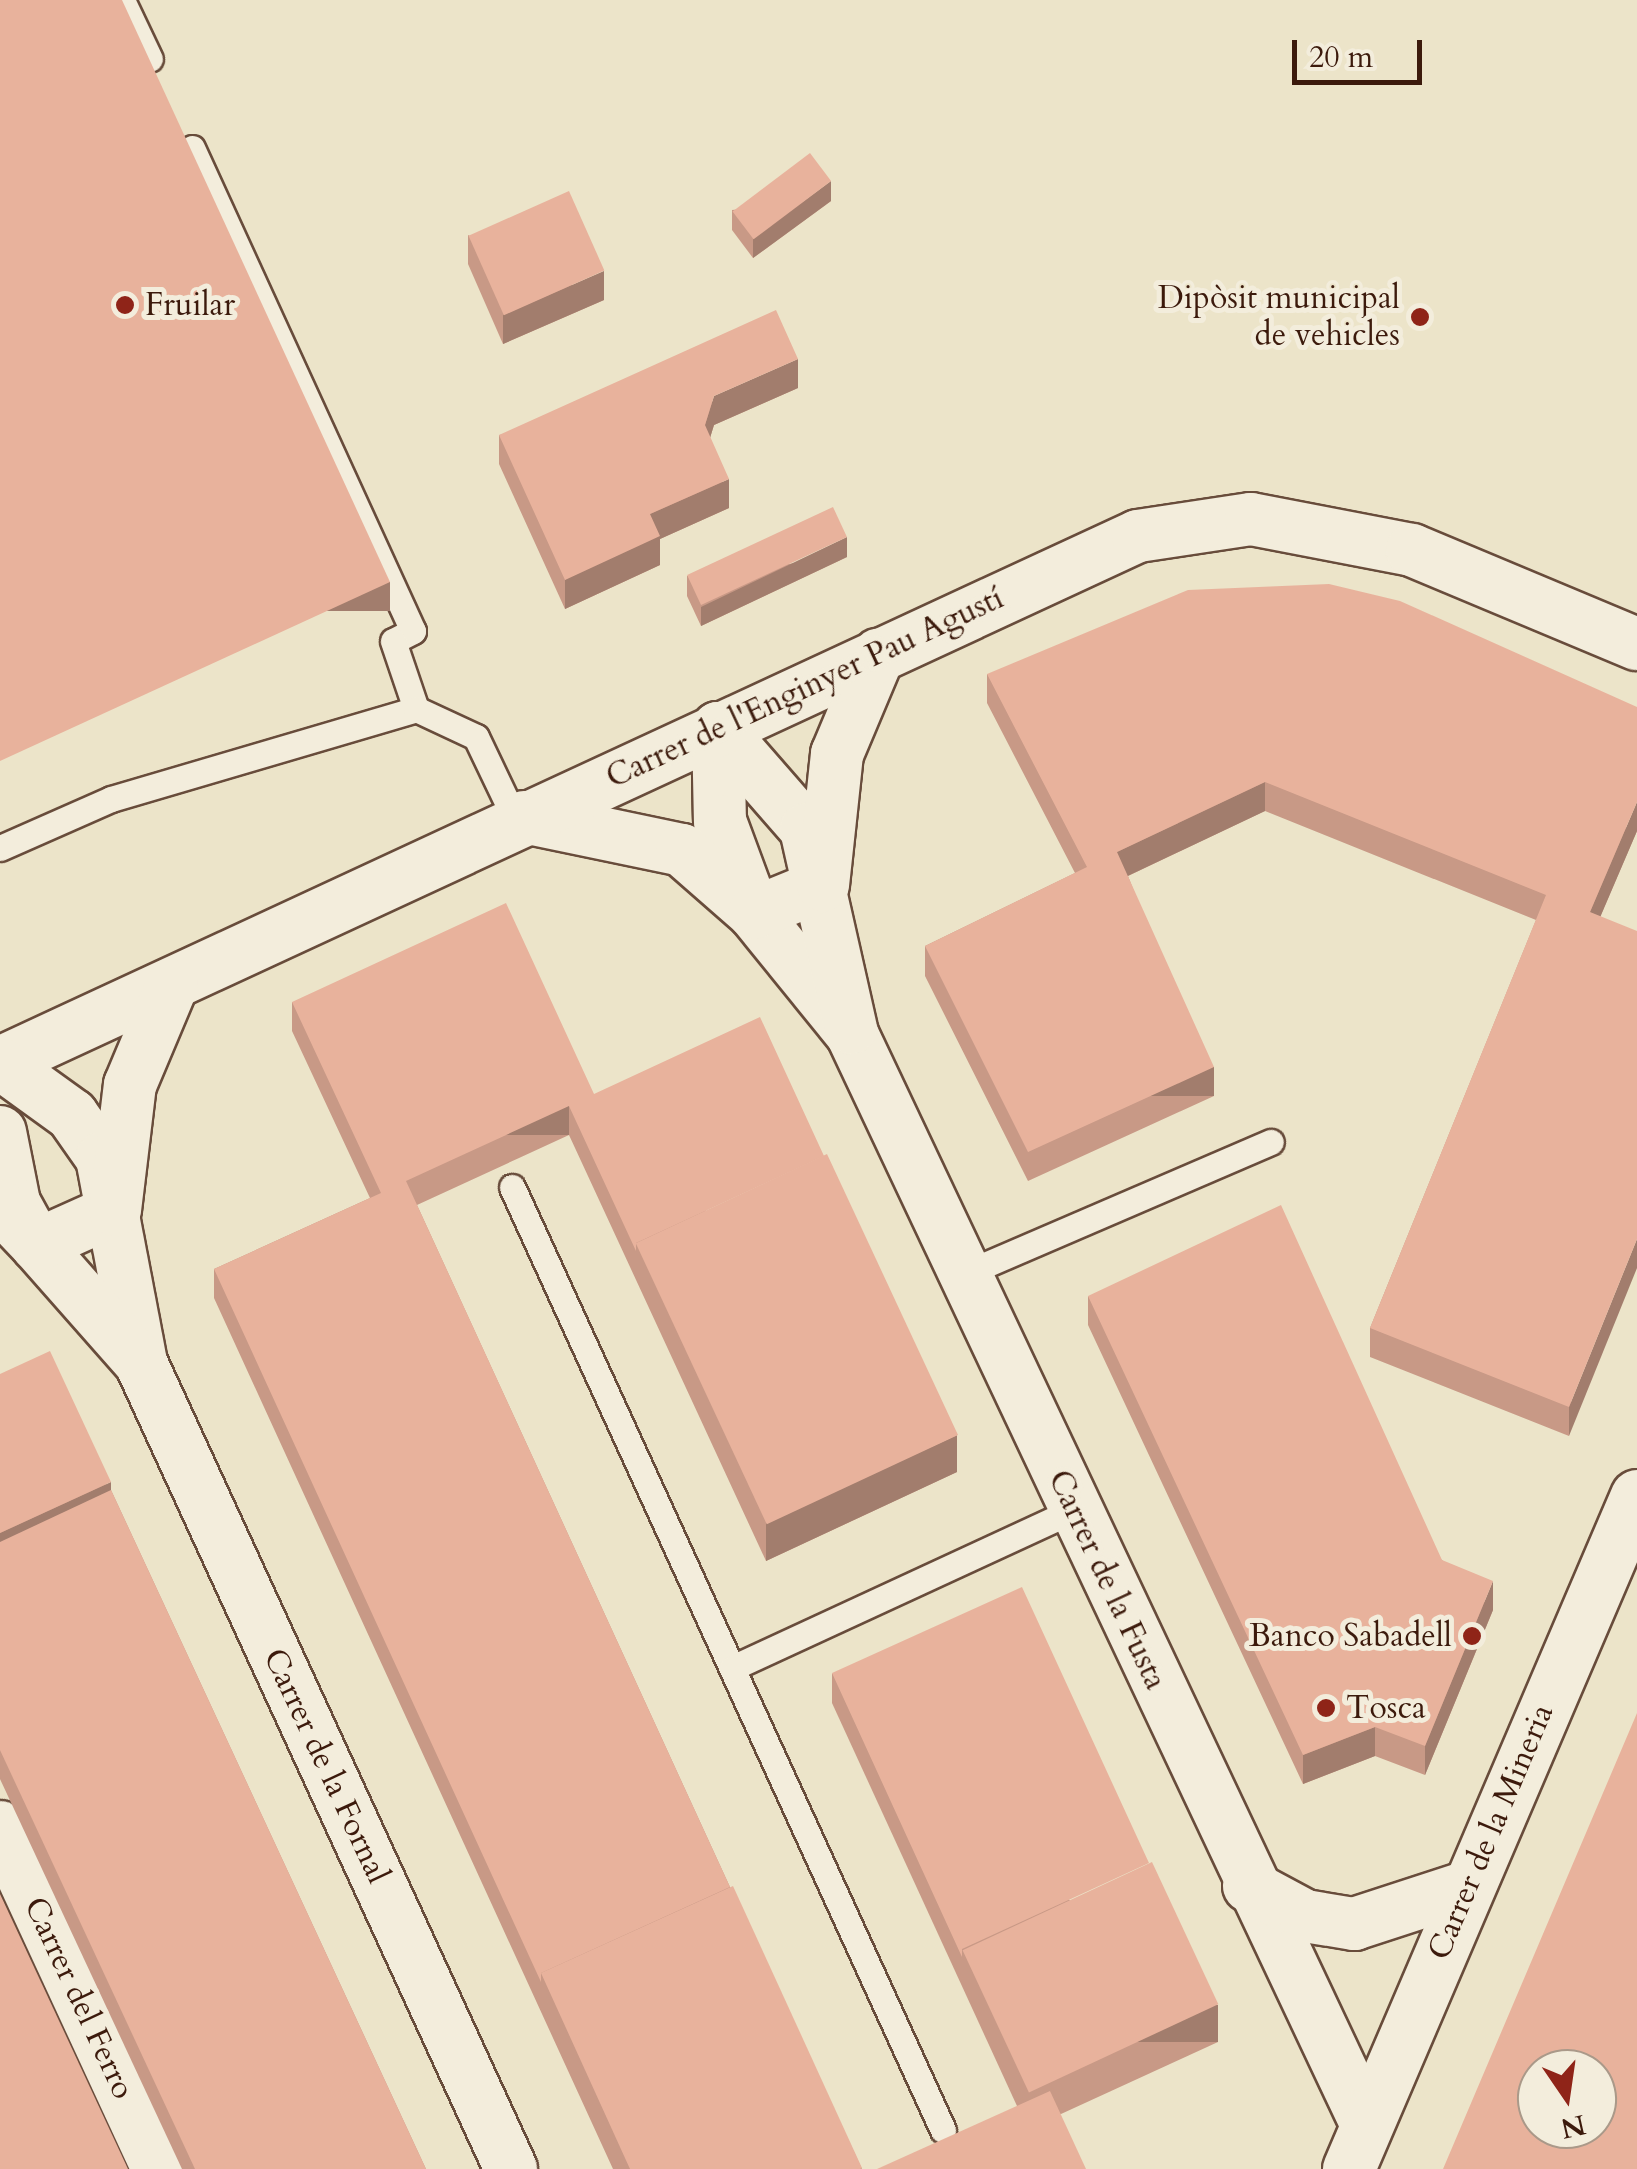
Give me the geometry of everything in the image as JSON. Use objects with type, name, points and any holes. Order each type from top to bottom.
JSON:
[{"type":"street","name":"Carrer de l'Enginyer Pau Agustí","points":[[0,1063],[1138,536],[1251,520],[1412,550],[1637,644]]},
{"type":"street","name":"Carrer de la Fusta","points":[[824,885],[837,754],[879,654]]},
{"type":"street","name":"Carrer de la Fusta","points":[[718,728],[794,805],[824,885],[852,1034]]},
{"type":"street","name":"Carrer de la Fusta","points":[[718,728],[720,820],[754,914]]},
{"type":"street","name":"Carrer de la Fusta","points":[[520,819],[682,850],[754,914],[852,1034],[1249,1886],[1358,2147]]},
{"type":"street","points":[[754,914],[824,885]]},
{"type":"street","name":"Carrer de la Fornal","points":[[115,1210],[130,1085],[172,985]]},
{"type":"street","name":"Carrer de la Fornal","points":[[0,1063],[90,1134],[115,1210],[142,1363],[511,2169]]},
{"type":"street","name":"Carrer de la Fornal","points":[[0,1132],[14,1203],[37,1245]]},
{"type":"street","name":"Carrer de la Fornal","points":[[0,1206],[142,1363]]},
{"type":"street","points":[[37,1245],[115,1210]]},
{"type":"street","name":"Carrer de la Mineria","points":[[1358,2147],[1637,1496]]},
{"type":"street","name":"Carrer del Ferro","points":[[0,1827],[158,2169]]},
{"type":"street","points":[[1249,1886],[1305,1916],[1354,1924],[1466,1888]]},
{"type":"lane","points":[[122,0],[150,59]]},
{"type":"lane","points":[[192,148],[413,630],[393,641],[416,708]]},
{"type":"lane","points":[[0,848],[111,799],[416,708],[476,737],[520,819]]},
{"type":"lane","points":[[964,1274],[1271,1142]]},
{"type":"lane","points":[[512,1187],[943,2130]]},
{"type":"lane","points":[[732,1668],[1074,1510]]},
{"type":"building","name":"Fruilar","points":[[0,0],[122,0],[390,582],[0,761]]},
{"type":"building","points":[[810,153],[831,181],[754,239],[733,211]]},
{"type":"building","points":[[569,191],[604,270],[504,315],[469,236]]},
{"type":"building","points":[[776,310],[798,359],[714,396],[705,425],[729,479],[650,514],[660,536],[565,580],[499,435]]},
{"type":"building","points":[[833,507],[847,537],[701,605],[687,575]]},
{"type":"building","points":[[1329,584],[1400,601],[1637,707],[1637,802],[1590,912],[1637,931],[1637,1239],[1569,1407],[1370,1328],[1546,895],[1265,782],[1117,852],[1214,1067],[1028,1152],[925,946],[1087,867],[987,674],[1188,590]]},
{"type":"building","points":[[506,903],[594,1094],[760,1017],[824,1156],[636,1243],[636,1251],[569,1106],[406,1181],[730,1887],[541,1973],[541,1982],[214,1269],[381,1193],[292,1002]]},
{"type":"building","points":[[827,1154],[958,1435],[767,1524],[636,1243]]},
{"type":"building","points":[[1281,1205],[1442,1560],[1493,1581],[1425,1746],[1375,1727],[1303,1755],[1088,1296]]},
{"type":"building","points":[[50,1351],[111,1482],[0,1533],[0,1374]]},
{"type":"building","points":[[111,1490],[426,2169],[195,2169],[0,1750],[0,1542]]},
{"type":"building","points":[[1022,1587],[1149,1863],[962,1949],[962,1957],[832,1673]]},
{"type":"building","points":[[1637,1713],[1637,2169],[1443,2169]]},
{"type":"building","points":[[1152,1862],[1218,2004],[1029,2093],[963,1950]]},
{"type":"building","points":[[733,1886],[860,2169],[630,2169],[541,1973]]},
{"type":"building","points":[[0,1894],[128,2169],[0,2169]]},
{"type":"building","points":[[1050,2091],[1086,2169],[877,2169]]},
{"type":"place","name":"Fruilar","points":[[125,305]]},
{"type":"place","name":"Dipòsit municipal de vehicles","points":[[1420,317]]},
{"type":"place","name":"Banco Sabadell","points":[[1472,1636]]},
{"type":"place","name":"Tosca","points":[[1326,1708]]}]
